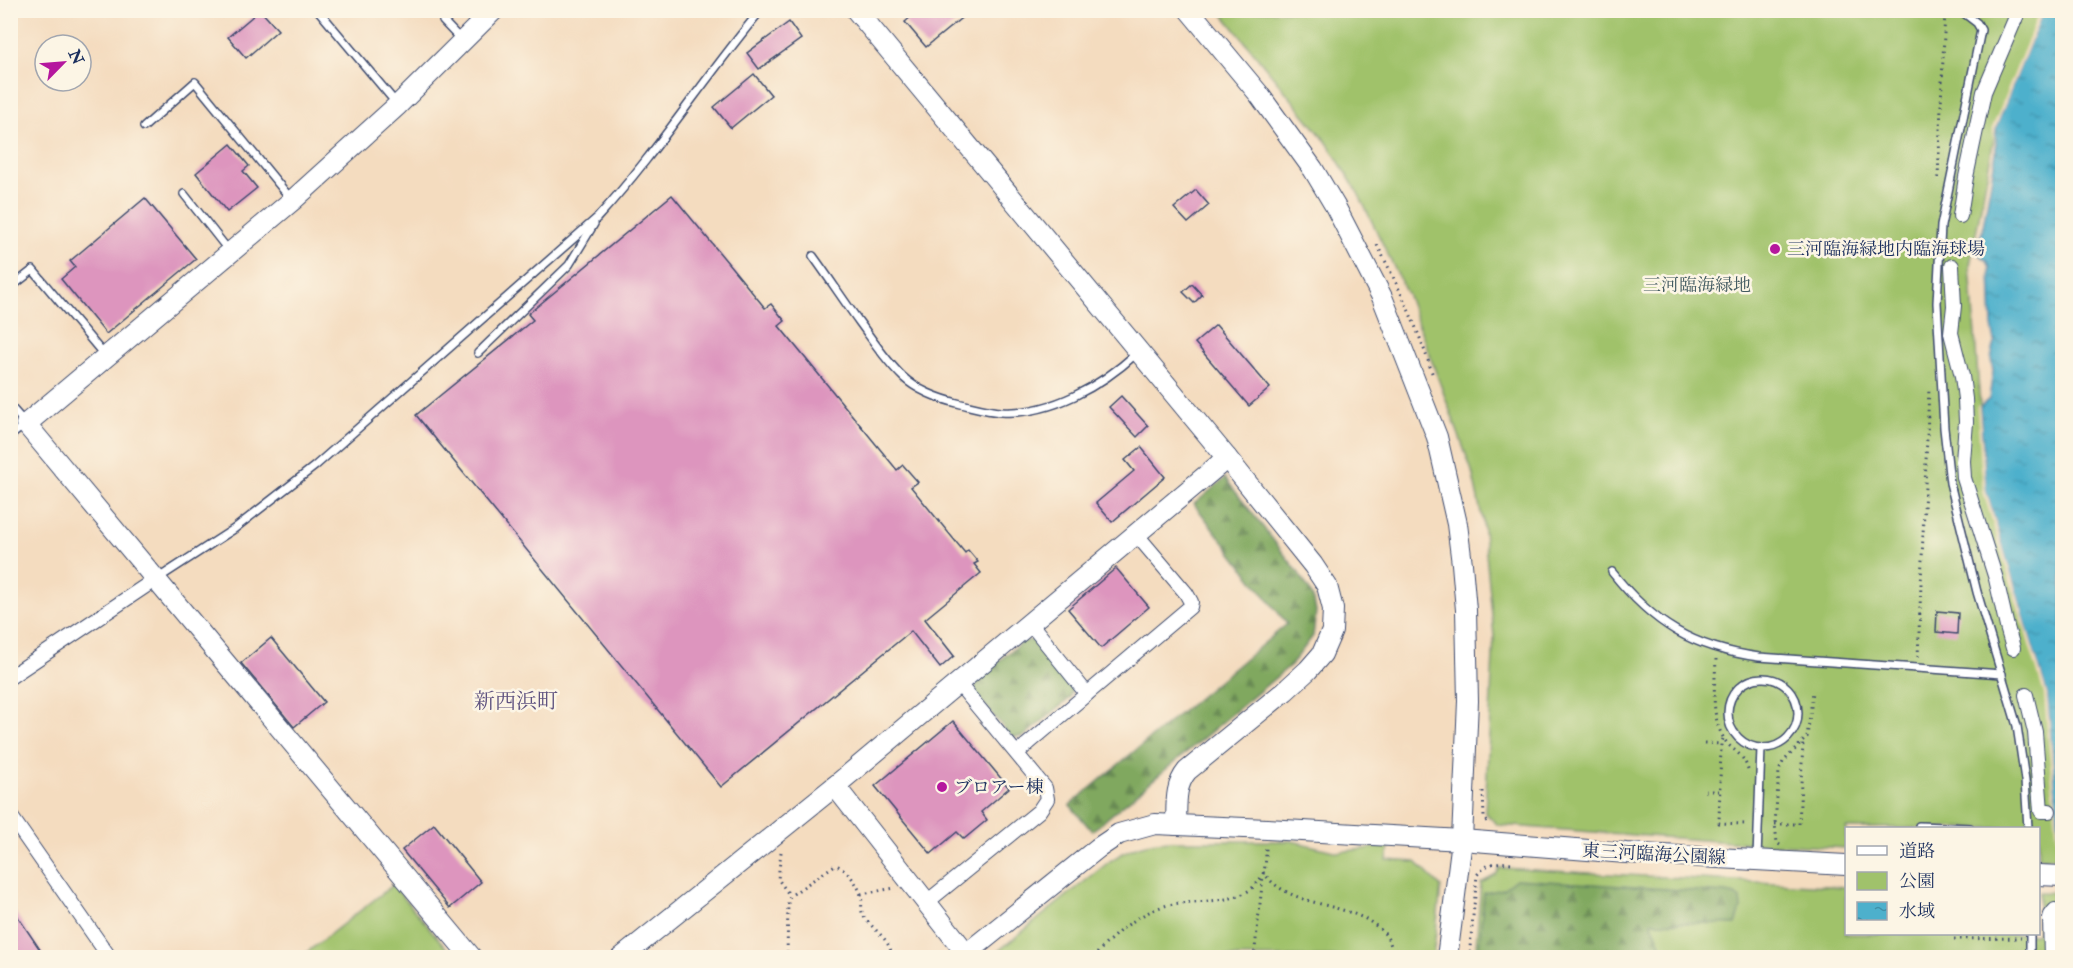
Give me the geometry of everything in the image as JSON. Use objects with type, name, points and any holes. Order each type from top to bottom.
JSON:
[{"type":"street","points":[[472,957],[156,579],[18,430],[293,200],[398,105],[494,10]]},
{"type":"street","points":[[856,10],[1227,458],[1321,576],[1331,598],[1332,631],[1322,654],[1308,670],[1181,778],[1177,789],[1176,825]]},
{"type":"street","points":[[1189,10],[1258,93],[1312,169],[1335,206],[1382,297],[1437,437],[1457,524],[1466,610],[1468,701],[1462,840],[1447,957]]},
{"type":"street","points":[[1960,216],[1984,92],[2019,10]]},
{"type":"street","points":[[1952,266],[1951,333],[1962,376],[1965,399],[1963,461],[1965,478],[1988,551],[2013,648]]},
{"type":"street","points":[[621,957],[835,786],[1227,458]]},
{"type":"street","points":[[1017,753],[1190,607],[1189,597],[1136,534]]},
{"type":"street","points":[[10,677],[156,579]]},
{"type":"street","points":[[1030,623],[1087,694]]},
{"type":"street","points":[[927,902],[1046,803],[1045,788],[958,683]]},
{"type":"street","points":[[2026,694],[2035,732],[2042,811],[2049,811]]},
{"type":"street","points":[[835,786],[927,902],[963,955]]},
{"type":"street","points":[[10,815],[110,957]]},
{"type":"street","name":"東三河臨海公園線","points":[[963,955],[1108,840],[1143,826],[1267,829],[1845,865]]},
{"type":"street","points":[[2040,875],[2062,876]]},
{"type":"street","points":[[2051,957],[2051,915],[2055,910]]},
{"type":"lane","points":[[318,10],[398,105]]},
{"type":"lane","points":[[156,579],[234,529],[315,466],[597,218],[629,183],[760,10]]},
{"type":"lane","points":[[1960,10],[1977,23],[1981,30],[1941,226],[1937,303],[1944,428],[1950,483],[1959,524],[2017,726],[2025,780],[2028,827]]},
{"type":"lane","points":[[443,21],[462,42]]},
{"type":"lane","points":[[144,127],[195,82],[293,200]]},
{"type":"lane","points":[[184,194],[230,253]]},
{"type":"lane","points":[[478,353],[569,265],[597,218]]},
{"type":"lane","points":[[813,256],[888,363],[905,380],[925,392],[947,400],[1001,412],[1053,404],[1078,396],[1139,351]]},
{"type":"lane","points":[[10,288],[33,270],[106,357]]},
{"type":"lane","points":[[10,406],[18,430]]},
{"type":"lane","points":[[1612,572],[1630,594],[1654,616],[1676,631],[1728,652],[1759,657],[2002,675]]},
{"type":"lane","points":[[1763,679],[1774,681],[1789,691],[1798,712],[1795,727],[1789,736],[1777,746],[1761,748],[1746,743],[1737,736],[1730,722],[1729,712],[1732,698],[1738,690],[1749,682],[1763,679]]},
{"type":"lane","points":[[1757,860],[1761,748]]},
{"type":"lane","points":[[1919,826],[1944,827]]},
{"type":"lane","points":[[2030,936],[2030,957]]},
{"type":"path","points":[[1376,243],[1406,304],[1434,377]]},
{"type":"path","points":[[1716,648],[1714,714],[1723,739],[1743,757],[1749,773]]},
{"type":"path","points":[[1780,845],[1776,839],[1775,824],[1781,766],[1803,743],[1809,730],[1813,692]]},
{"type":"path","points":[[1723,739],[1719,823],[1747,824]]},
{"type":"path","points":[[1704,743],[1721,744]]},
{"type":"path","points":[[1775,824],[1799,824],[1803,743]]},
{"type":"path","points":[[1483,787],[1484,816],[1493,829]]},
{"type":"path","points":[[1705,791],[1719,791]]},
{"type":"path","points":[[1747,814],[1747,830]]},
{"type":"path","points":[[1254,957],[1267,829]]},
{"type":"path","points":[[782,845],[778,879],[790,896],[787,957]]},
{"type":"path","points":[[1469,957],[1477,875],[1485,866],[1498,862],[1521,864]]},
{"type":"path","points":[[790,896],[835,865],[840,866],[859,888],[863,915],[890,945],[892,957]]},
{"type":"path","points":[[1093,957],[1133,920],[1160,907],[1177,903],[1238,896],[1251,891],[1263,872]]},
{"type":"path","points":[[1263,872],[1283,891],[1355,915],[1370,923],[1382,931],[1388,939],[1395,957]]},
{"type":"path","points":[[861,894],[913,885]]},
{"type":"path","points":[[1953,939],[2030,936]]},
{"type":"green space","name":"三河臨海緑地","points":[[1220,11],[2043,11],[1996,127],[1970,265],[1986,491],[2047,694],[2061,858],[2040,857],[2040,827],[1845,827],[1845,848],[1498,825],[1485,813],[1494,636],[1483,522],[1472,471],[1408,296],[1358,193],[1328,144]]},
{"type":"green space","points":[[1225,478],[1309,589],[1316,612],[1313,636],[1292,664],[1092,831],[1070,805],[1287,624],[1194,504]]},
{"type":"green space","points":[[1035,640],[1073,685],[1070,698],[1023,737],[1011,737],[974,692],[976,680],[1023,641]]},
{"type":"green space","points":[[1172,841],[1292,841],[1338,852],[1389,846],[1387,860],[1416,862],[1441,887],[1433,957],[991,957],[1110,861],[1140,846]]},
{"type":"green space","points":[[1500,868],[1845,887],[1845,935],[2040,935],[2040,892],[2062,893],[2062,957],[1475,958],[1481,883],[1496,875]]},
{"type":"green space","points":[[1516,879],[1726,893],[1740,899],[1741,909],[1736,924],[1651,922],[1667,957],[1478,957],[1484,893],[1503,889]]},
{"type":"green space","points":[[393,885],[454,957],[301,957]]},
{"type":"water","points":[[2043,11],[2062,11],[2062,870],[2047,694],[1986,491],[1980,407],[1989,399],[1993,371],[1991,359],[1995,342],[1992,326],[1990,268],[1987,260],[1975,252],[1982,232],[1996,153],[1996,127]]},
{"type":"pier","points":[[2040,10],[2043,11],[1996,127],[1993,142],[1993,126]]},
{"type":"pier","points":[[1979,404],[1986,491],[2047,694],[2062,873],[2044,694],[1983,491],[1977,407]]},
{"type":"building","points":[[260,10],[278,30],[246,58],[228,37]]},
{"type":"building","points":[[919,10],[971,10],[926,47],[905,22]]},
{"type":"building","points":[[789,22],[801,39],[759,69],[747,53]]},
{"type":"building","points":[[754,74],[771,95],[731,128],[714,107]]},
{"type":"building","points":[[231,144],[249,166],[243,171],[257,188],[227,212],[196,173]]},
{"type":"building","points":[[1196,190],[1209,205],[1188,223],[1174,208]]},
{"type":"building","points":[[672,195],[765,308],[771,304],[785,321],[779,326],[897,470],[903,465],[918,482],[911,487],[965,553],[968,550],[978,562],[974,564],[981,573],[925,619],[954,656],[940,668],[911,631],[721,787],[416,415],[533,320],[528,314]]},
{"type":"building","points":[[145,198],[196,259],[106,334],[61,279],[75,267],[70,261]]},
{"type":"building","points":[[1192,284],[1202,295],[1194,303],[1183,292]]},
{"type":"building","points":[[1216,325],[1270,388],[1249,406],[1195,343]]},
{"type":"building","points":[[1121,396],[1148,426],[1137,437],[1109,407]]},
{"type":"building","points":[[1141,447],[1165,477],[1112,522],[1096,503],[1134,471],[1125,460]]},
{"type":"building","points":[[1116,568],[1149,607],[1101,648],[1068,609]]},
{"type":"building","points":[[1937,611],[1958,613],[1957,634],[1936,632]]},
{"type":"building","points":[[271,638],[324,702],[294,727],[241,663]]},
{"type":"building","name":"ブロアー棟","points":[[953,721],[1009,788],[981,812],[987,820],[964,839],[957,832],[931,854],[875,786]]},
{"type":"building","points":[[434,824],[481,882],[450,908],[402,850]]},
{"type":"building","points":[[10,905],[45,957],[10,957]]},
{"type":"place","name":"三河臨海緑地内臨海球場","points":[[1775,249]]},
{"type":"place","name":"ブロアー棟","points":[[942,787]]},
{"type":"district","name":"新西浜町","points":[[516,701]]}]
